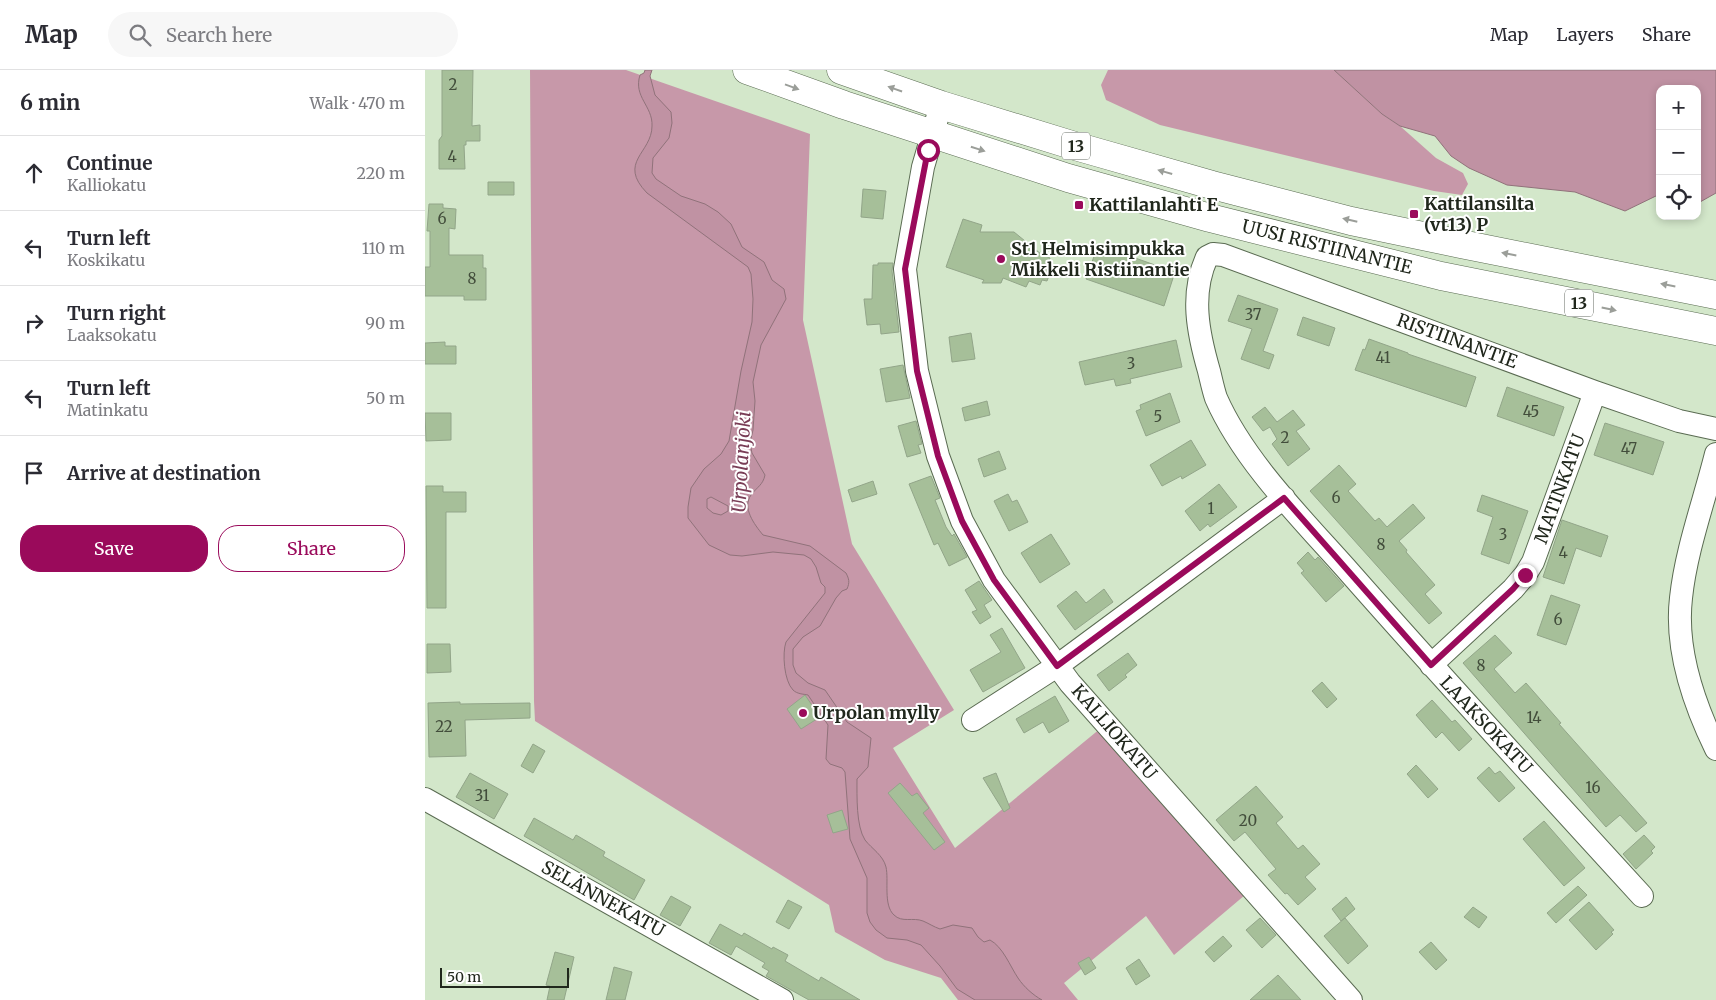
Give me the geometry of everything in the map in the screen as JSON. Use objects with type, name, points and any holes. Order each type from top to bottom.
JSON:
[{"type":"highway","name":"UUSI RISTIINANTIE","points":[[747,70],[844,105],[1068,178],[1210,218],[1441,276],[1716,331]]},
{"type":"highway","name":"UUSI RISTIINANTIE","points":[[841,70],[941,105],[1212,185],[1342,218],[1461,244],[1716,295]]},
{"type":"street","name":"KALLIOKATU","points":[[941,105],[923,167],[905,269],[917,371],[938,456],[962,521],[994,580],[1070,683],[1351,1000]]},
{"type":"street","name":"RISTIINANTIE","points":[[1203,264],[1207,257],[1213,254],[1223,255],[1595,392],[1679,421],[1716,429]]},
{"type":"street","name":"LAAKSOKATU","points":[[1203,264],[1197,300],[1197,323],[1203,352],[1216,397],[1247,453],[1284,498],[1431,665],[1642,896]]},
{"type":"street","name":"MATINKATU","points":[[1431,665],[1513,589],[1533,562],[1595,392]]},
{"type":"street","points":[[1716,454],[1685,571],[1680,627],[1693,691],[1705,726],[1716,748]]},
{"type":"street","points":[[973,720],[1057,666],[1284,498]]},
{"type":"street","name":"SELÄNNEKATU","points":[[425,799],[781,1000]]},
{"type":"shaded area","points":[[530,70],[626,70],[810,134],[803,320],[852,544],[954,710],[893,748],[955,848],[1101,728],[1245,895],[1174,955],[1146,916],[1064,983],[1078,1000],[958,1000],[941,978],[885,960],[835,932],[829,905],[535,721]]},
{"type":"shaded area","points":[[1108,70],[1334,70],[1382,114],[1400,126],[1436,158],[1463,173],[1468,184],[1462,195],[1434,191],[1160,125],[1106,100],[1101,85]]},
{"type":"water","name":"Urpolanjoki","points":[[645,70],[652,70],[650,76],[655,95],[671,112],[672,123],[669,138],[653,158],[652,173],[656,179],[681,196],[705,204],[718,212],[731,224],[742,247],[764,262],[772,280],[784,289],[786,299],[761,345],[753,382],[755,401],[750,443],[752,453],[765,475],[761,484],[751,495],[748,510],[763,535],[810,546],[846,573],[848,577],[847,589],[842,591],[836,598],[820,626],[803,637],[793,649],[793,665],[796,673],[808,683],[825,690],[847,722],[871,738],[868,767],[857,779],[857,802],[862,834],[885,863],[887,899],[891,911],[901,919],[919,920],[940,929],[953,925],[972,928],[984,942],[990,940],[999,947],[1020,981],[1029,991],[1042,1000],[975,1000],[957,989],[921,945],[907,940],[887,938],[876,930],[870,922],[867,913],[867,878],[850,839],[845,772],[842,768],[830,764],[826,759],[828,725],[808,695],[798,693],[790,686],[785,667],[784,653],[786,642],[825,593],[825,587],[821,583],[816,567],[811,559],[804,555],[773,552],[742,556],[730,555],[709,545],[688,518],[691,488],[704,469],[721,454],[729,441],[741,371],[752,322],[751,274],[748,267],[647,193],[639,182],[635,173],[635,165],[651,135],[652,126],[650,113],[639,89],[640,75]],"holes":[[[711,497],[728,506],[728,511],[721,515],[713,513],[707,508],[707,499]]]},
{"type":"water","points":[[1334,70],[1716,70],[1716,193],[1701,201],[1701,85],[1656,85],[1656,196],[1625,211],[1575,192],[1507,185],[1469,168],[1451,156],[1435,136],[1400,126],[1382,114]]},
{"type":"building","points":[[442,70],[473,70],[472,126],[480,125],[480,141],[466,141],[466,145],[464,145],[465,169],[439,169],[439,140],[442,136]]},
{"type":"building","points":[[488,182],[514,182],[514,195],[488,195]]},
{"type":"building","points":[[863,189],[886,191],[883,219],[861,217]]},
{"type":"building","points":[[429,204],[443,204],[443,208],[456,209],[455,229],[449,228],[449,255],[483,255],[483,268],[486,268],[486,300],[464,300],[464,296],[425,296],[425,267],[430,267],[430,231],[427,231]]},
{"type":"building","points":[[963,219],[982,225],[980,232],[1014,232],[1041,254],[1050,258],[1048,264],[1053,265],[1047,281],[1042,280],[1040,285],[1029,281],[1026,287],[1003,278],[1001,283],[982,283],[984,280],[946,267]]},
{"type":"building","points":[[1098,245],[1175,272],[1164,306],[1086,279]]},
{"type":"building","points":[[878,263],[893,263],[892,271],[899,332],[881,334],[880,324],[867,325],[864,299],[872,299],[873,265],[878,265]]},
{"type":"building","points":[[1238,295],[1278,309],[1263,351],[1274,355],[1269,369],[1241,359],[1252,329],[1228,321]]},
{"type":"building","points":[[1303,317],[1335,328],[1329,346],[1297,335]]},
{"type":"building","points":[[971,333],[975,359],[952,362],[949,337]]},
{"type":"building","points":[[1369,339],[1476,377],[1466,407],[1355,370]]},
{"type":"building","points":[[1176,340],[1182,367],[1130,379],[1131,383],[1116,386],[1114,379],[1085,385],[1079,362]]},
{"type":"building","points":[[445,342],[445,346],[456,346],[456,364],[425,364],[425,343]]},
{"type":"building","points":[[903,365],[910,398],[886,402],[880,369]]},
{"type":"building","points":[[1507,387],[1564,407],[1554,436],[1497,416]]},
{"type":"building","points":[[1170,393],[1180,422],[1146,436],[1136,411],[1141,409],[1140,405]]},
{"type":"building","points":[[987,401],[990,415],[965,421],[962,408]]},
{"type":"building","points":[[1265,407],[1277,422],[1293,410],[1305,425],[1296,431],[1310,449],[1288,466],[1272,444],[1277,439],[1270,427],[1263,431],[1252,417]]},
{"type":"building","points":[[425,413],[451,413],[451,440],[426,441]]},
{"type":"building","points":[[916,421],[922,444],[918,445],[921,453],[907,457],[898,426]]},
{"type":"building","points":[[1605,423],[1664,442],[1653,475],[1594,455]]},
{"type":"building","points":[[1191,440],[1206,465],[1182,479],[1181,476],[1162,486],[1150,465]]},
{"type":"building","points":[[999,451],[1006,469],[984,477],[978,459]]},
{"type":"building","points":[[1339,465],[1356,484],[1348,491],[1375,521],[1379,518],[1387,527],[1413,504],[1425,518],[1399,541],[1407,550],[1406,552],[1435,585],[1425,594],[1442,613],[1429,624],[1310,491]]},
{"type":"building","points":[[931,476],[940,498],[935,500],[946,527],[952,536],[954,534],[967,557],[949,566],[938,543],[934,545],[909,484]]},
{"type":"building","points":[[873,481],[877,494],[852,502],[848,490]]},
{"type":"building","points":[[1219,484],[1237,507],[1210,527],[1208,524],[1200,531],[1185,511]]},
{"type":"building","points":[[426,486],[443,486],[443,492],[466,492],[466,512],[446,512],[446,608],[427,608]]},
{"type":"building","points":[[1008,494],[1012,502],[1017,500],[1028,522],[1009,531],[994,501]]},
{"type":"building","points":[[1482,495],[1528,511],[1509,564],[1481,554],[1493,517],[1477,511]]},
{"type":"building","points":[[1562,520],[1608,536],[1601,557],[1576,548],[1564,584],[1543,577]]},
{"type":"building","points":[[1051,534],[1070,564],[1040,583],[1021,553]]},
{"type":"building","points":[[1308,552],[1315,560],[1318,557],[1344,586],[1326,602],[1301,573],[1304,571],[1297,563]]},
{"type":"building","points":[[979,581],[992,600],[984,605],[991,617],[980,624],[972,612],[977,610],[965,590]]},
{"type":"building","points":[[1104,589],[1113,602],[1075,630],[1057,606],[1076,591],[1086,603]]},
{"type":"building","points":[[1551,595],[1580,605],[1566,645],[1537,635]]},
{"type":"building","points":[[1002,628],[1025,668],[983,692],[970,670],[1001,652],[990,635]]},
{"type":"building","points":[[1495,635],[1512,653],[1494,669],[1515,693],[1526,683],[1561,723],[1559,724],[1647,823],[1636,832],[1620,815],[1606,827],[1463,663]]},
{"type":"building","points":[[427,644],[450,644],[451,672],[427,673]]},
{"type":"building","points":[[1128,653],[1137,665],[1125,675],[1127,677],[1109,691],[1097,675]]},
{"type":"building","points":[[1322,682],[1337,699],[1327,708],[1312,691]]},
{"type":"building","name":"Urpolan mylly","points":[[805,695],[820,717],[801,729],[787,709]]},
{"type":"building","points":[[1055,696],[1069,721],[1049,733],[1043,722],[1024,733],[1016,719]]},
{"type":"building","points":[[1432,700],[1452,722],[1455,720],[1472,739],[1459,751],[1442,732],[1436,738],[1416,715]]},
{"type":"building","points":[[460,702],[460,704],[530,703],[530,718],[465,720],[466,756],[429,757],[428,703]]},
{"type":"building","points":[[533,744],[545,751],[533,773],[521,766]]},
{"type":"building","points":[[1416,765],[1438,789],[1428,798],[1407,774]]},
{"type":"building","points":[[1489,767],[1495,774],[1500,771],[1515,788],[1499,802],[1477,778]]},
{"type":"building","points":[[470,773],[508,794],[494,819],[456,797]]},
{"type":"building","points":[[996,773],[1010,808],[1004,812],[983,778]]},
{"type":"building","points":[[900,783],[912,796],[917,793],[929,808],[923,813],[945,842],[934,850],[888,793]]},
{"type":"building","points":[[1256,786],[1283,817],[1276,823],[1298,849],[1303,845],[1320,864],[1305,877],[1316,889],[1298,905],[1268,875],[1276,869],[1245,832],[1234,841],[1216,820]]},
{"type":"building","points":[[842,810],[848,829],[833,833],[827,815]]},
{"type":"building","points":[[534,818],[573,840],[576,835],[605,852],[603,856],[645,880],[634,900],[524,836]]},
{"type":"building","points":[[1544,821],[1585,868],[1564,886],[1523,839]]},
{"type":"building","points":[[1644,835],[1655,847],[1651,851],[1653,853],[1636,869],[1623,854]]},
{"type":"building","points":[[1578,886],[1587,895],[1556,923],[1547,913]]},
{"type":"building","points":[[671,896],[691,907],[680,926],[660,915]]},
{"type":"building","points":[[1346,897],[1355,909],[1341,921],[1332,909]]},
{"type":"building","points":[[788,900],[802,907],[789,929],[776,922]]},
{"type":"building","points":[[1589,902],[1614,930],[1611,932],[1613,934],[1596,950],[1569,920]]},
{"type":"building","points":[[1473,907],[1487,917],[1479,928],[1464,917]]},
{"type":"building","points":[[1260,918],[1276,935],[1262,948],[1246,930]]},
{"type":"building","points":[[1345,918],[1368,946],[1348,964],[1324,936]]},
{"type":"building","points":[[720,924],[742,936],[744,933],[772,949],[773,947],[788,955],[785,961],[819,981],[821,977],[860,1000],[809,1000],[766,976],[769,971],[762,967],[765,963],[736,946],[731,955],[709,943]]},
{"type":"building","points":[[1223,936],[1232,946],[1214,962],[1205,952]]},
{"type":"building","points":[[1431,942],[1447,960],[1436,970],[1419,952]]},
{"type":"building","points":[[555,952],[574,957],[564,1000],[547,1000],[550,986],[546,985]]},
{"type":"building","points":[[1089,957],[1096,968],[1085,975],[1078,963]]},
{"type":"building","points":[[1139,959],[1150,976],[1136,985],[1126,968]]},
{"type":"building","points":[[614,967],[632,972],[625,1000],[606,1000]]},
{"type":"building","points":[[1278,975],[1301,1000],[1250,1000]]},
{"type":"place","name":"Kattilanlahti E","points":[[1079,205]]},
{"type":"place","name":"Kattilansilta (vt13) P","points":[[1414,214]]},
{"type":"place","name":"St1 Helmisimpukka Mikkeli Ristiinantie","points":[[1001,259]]},
{"type":"place","name":"Urpolan mylly","points":[[803,713]]},
{"type":"route","points":[[928,150],[923,167],[905,269],[917,371],[938,456],[962,521],[994,580],[1057,666],[1284,498],[1431,665],[1513,589],[1525,575]]}]
